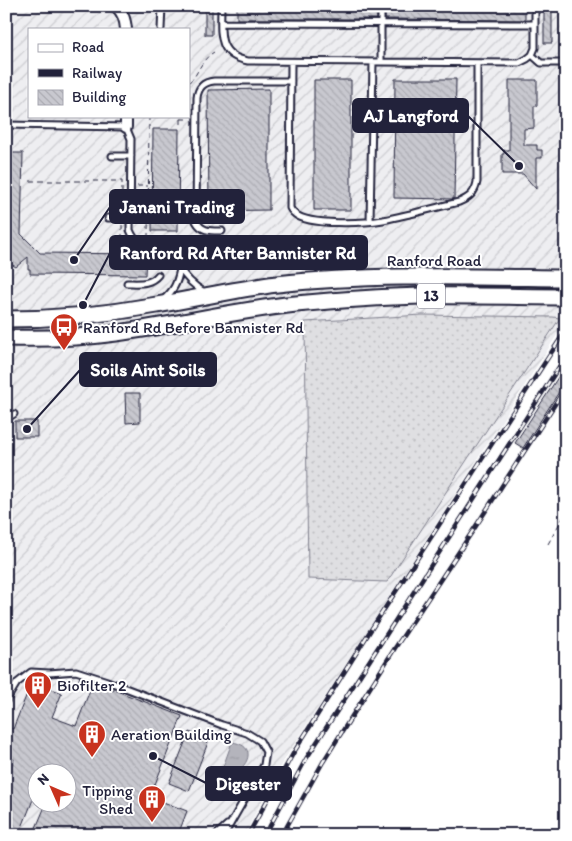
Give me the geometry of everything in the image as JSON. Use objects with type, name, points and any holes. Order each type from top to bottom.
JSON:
[{"type":"main road","name":"Ranford Road","points":[[6,319],[92,314],[155,306],[275,285],[343,278],[566,278]]},
{"type":"main road","name":"13","points":[[10,341],[114,334],[262,308],[296,304],[422,296],[566,298]]},
{"type":"street","points":[[116,6],[124,16],[126,28]]},
{"type":"lane","points":[[162,6],[162,28]]},
{"type":"lane","points":[[220,6],[221,38],[224,46],[240,60],[477,63],[520,63],[532,55],[535,48],[535,6]]},
{"type":"lane","points":[[380,62],[381,6]]},
{"type":"lane","points":[[221,23],[535,24]]},
{"type":"lane","points":[[532,55],[541,63],[566,63]]},
{"type":"lane","points":[[291,62],[290,208],[295,214],[304,219],[323,222],[381,220],[450,204],[467,199],[472,194],[476,189],[477,182],[477,63]]},
{"type":"lane","points":[[370,221],[373,62]]},
{"type":"lane","points":[[222,231],[202,229],[196,221],[197,94],[201,86],[209,82],[291,81]]},
{"type":"lane","points":[[6,126],[126,121],[131,139],[130,230],[133,237],[142,244],[158,244],[172,252],[180,269],[197,288],[210,296]]},
{"type":"lane","points":[[112,156],[131,156]]},
{"type":"lane","points":[[108,218],[130,218]]},
{"type":"lane","points":[[158,263],[166,248]]},
{"type":"lane","points":[[155,306],[172,292],[179,277],[180,269]]},
{"type":"lane","points":[[127,283],[148,282],[154,280],[158,275]]},
{"type":"lane","points":[[6,422],[14,414]]},
{"type":"lane","points":[[6,701],[17,683],[31,672],[76,670],[247,733],[260,741],[266,752],[264,765],[224,835]]},
{"type":"lane","points":[[216,835],[231,820]]},
{"type":"path","points":[[190,81],[201,64],[214,52]]},
{"type":"path","points":[[148,244],[149,118]]},
{"type":"path","points":[[181,118],[181,124]]},
{"type":"path","points":[[189,118],[197,119]]},
{"type":"path","points":[[30,181],[122,181],[122,239]]},
{"type":"path","points":[[548,544],[566,512]]},
{"type":"shaded area","points":[[6,6],[566,6],[566,321],[281,765],[244,835],[6,835]]},
{"type":"shaded area","points":[[422,315],[560,318],[387,582],[308,579],[305,322]]},
{"type":"water","points":[[232,742],[242,745],[247,750],[248,756],[242,768],[236,773],[222,777],[223,767]]},
{"type":"building","points":[[205,6],[212,6],[212,35],[205,35]]},
{"type":"building","points":[[237,6],[377,6],[377,19],[237,19]]},
{"type":"building","points":[[385,6],[525,6],[525,20],[385,19]]},
{"type":"building","points":[[544,6],[552,6],[552,43],[544,43]]},
{"type":"building","points":[[395,79],[456,79],[454,199],[394,198]]},
{"type":"building","points":[[314,80],[351,80],[351,210],[314,210]]},
{"type":"building","points":[[509,80],[537,80],[537,106],[534,106],[534,128],[524,129],[524,145],[537,145],[537,150],[542,150],[542,158],[536,158],[536,189],[523,174],[502,174],[502,154],[504,154],[504,150],[509,150]]},
{"type":"building","points":[[269,89],[269,210],[209,211],[208,90]]},
{"type":"building","points":[[153,129],[179,129],[178,231],[152,231]]},
{"type":"building","points":[[6,153],[23,153],[21,234],[40,253],[146,254],[145,275],[30,274],[28,257],[16,267],[9,263],[6,258]]},
{"type":"building","points":[[566,365],[566,381],[523,448],[515,443]]},
{"type":"building","points":[[125,393],[140,393],[140,422],[126,423]]},
{"type":"building","points":[[15,421],[37,421],[37,437],[15,437]]},
{"type":"building","points":[[80,677],[182,716],[150,797],[187,811],[178,835],[33,835],[42,814],[78,814],[78,764],[28,764],[28,812],[19,835],[6,835],[6,780],[14,759],[6,756],[6,726],[13,729],[32,681],[62,693],[52,717],[76,726],[90,690],[76,685]]},
{"type":"building","points":[[189,732],[209,740],[189,791],[169,783]]},
{"type":"railway","points":[[248,835],[294,752],[372,628],[566,330]]},
{"type":"railway","points":[[265,835],[306,759],[566,356]]},
{"type":"railway","points":[[282,835],[323,762],[395,648],[566,387]]},
{"type":"place","name":"AJ Langford","points":[[519,166]]},
{"type":"place","name":"Janani Trading","points":[[74,260]]},
{"type":"place","name":"Ranford Rd After Bannister Rd","points":[[83,305]]},
{"type":"place","name":"Ranford Rd Before Bannister Rd","points":[[64,351]]},
{"type":"place","name":"Soils Aint Soils","points":[[27,429]]},
{"type":"place","name":"Biofilter 2","points":[[38,709]]},
{"type":"place","name":"Digester","points":[[153,756]]},
{"type":"place","name":"Aeration Building","points":[[92,758]]},
{"type":"place","name":"Tipping Shed","points":[[152,823]]}]
